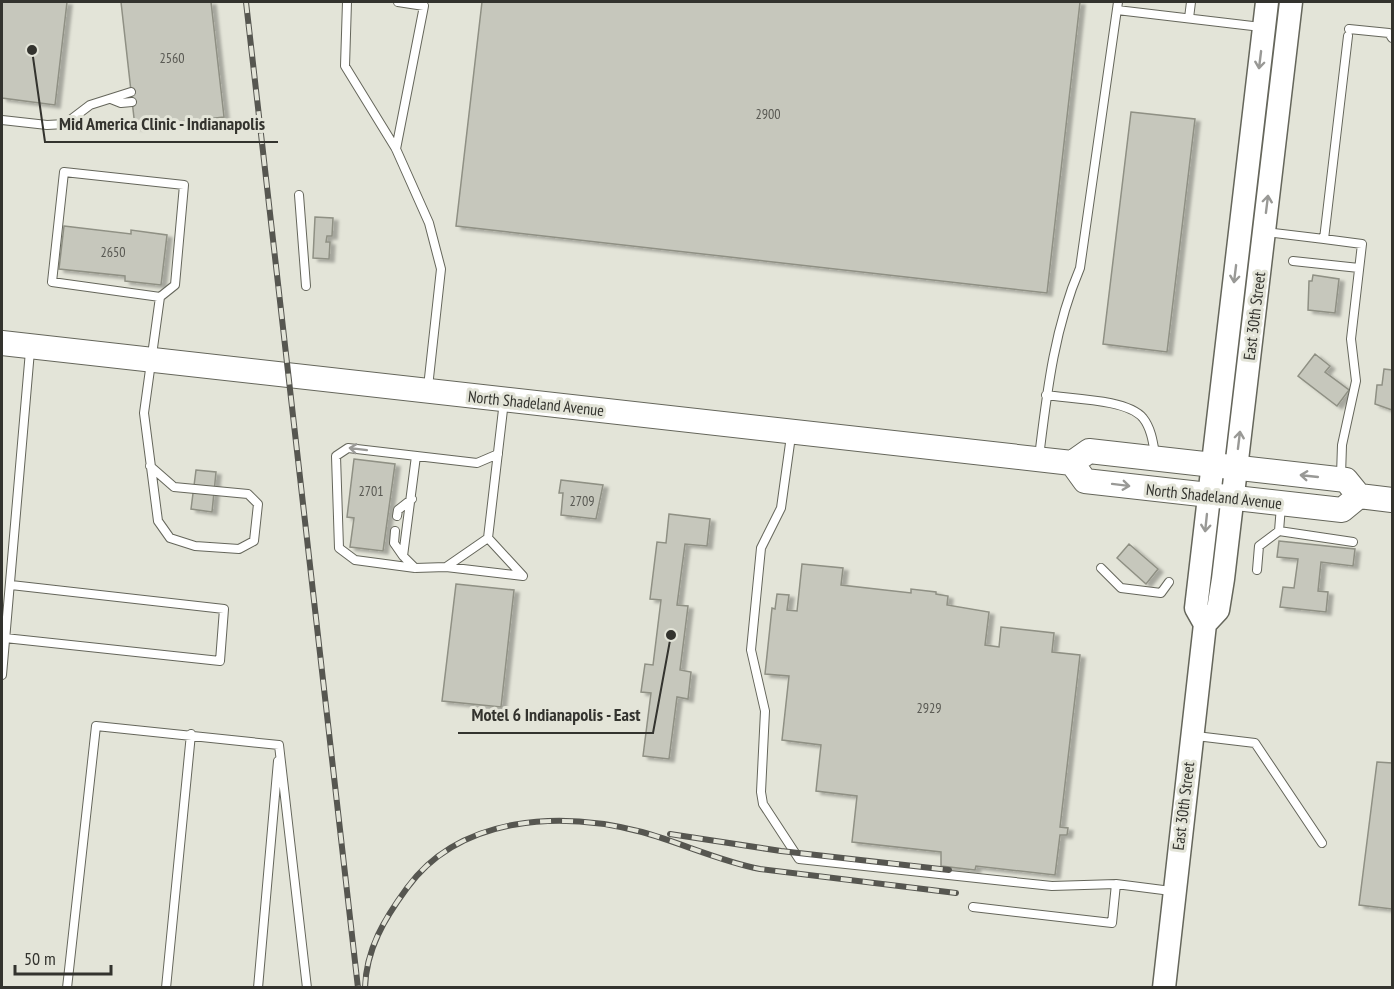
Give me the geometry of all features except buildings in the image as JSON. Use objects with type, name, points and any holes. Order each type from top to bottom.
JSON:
[{"type":"main road","name":"East 30th Street","points":[[1164,987],[1173,891],[1205,624],[1218,610],[1220,496],[1212,465],[1267,2]]},
{"type":"main road","name":"East 30th Street","points":[[1220,496],[1236,467],[1291,2]]},
{"type":"main road","name":"North Shadeland Avenue","points":[[2,343],[1071,463],[1089,451],[1340,479]]},
{"type":"main road","name":"North Shadeland Avenue","points":[[1071,463],[1085,481],[1342,510],[1359,496]]},
{"type":"main road","points":[[1340,479],[1347,480],[1359,496],[1392,500]]},
{"type":"lane","points":[[347,2],[345,66],[396,149],[429,224],[441,269],[427,391]]},
{"type":"lane","points":[[396,149],[424,4],[398,2]]},
{"type":"lane","points":[[1189,18],[1191,2]]},
{"type":"lane","points":[[1038,459],[1046,395],[1064,304],[1080,268],[1103,87],[1117,6],[1264,27]]},
{"type":"lane","points":[[1324,238],[1348,32],[1389,33],[1392,38]]},
{"type":"lane","points":[[2,120],[47,125],[65,124],[90,105],[111,99],[121,93],[131,92]]},
{"type":"lane","points":[[111,99],[121,103],[132,102]]},
{"type":"lane","points":[[150,466],[174,487],[248,494],[258,504],[254,541],[239,549],[195,546],[170,538],[158,521],[150,466],[144,413],[160,297],[175,285],[184,184],[64,172],[52,282],[160,297]]},
{"type":"lane","points":[[299,195],[306,286]]},
{"type":"lane","points":[[1263,232],[1362,244],[1351,339],[1356,381],[1342,445],[1340,479]]},
{"type":"lane","points":[[1293,261],[1359,268]]},
{"type":"lane","points":[[2,675],[30,346]]},
{"type":"lane","points":[[1046,395],[1124,405],[1143,417],[1151,433],[1156,458]]},
{"type":"lane","points":[[446,567],[488,538],[504,400]]},
{"type":"lane","points":[[791,432],[781,508],[761,548],[751,650],[765,711],[761,792],[763,804],[799,859],[1052,886],[1116,884],[1173,891]]},
{"type":"lane","points":[[488,538],[523,576],[446,567],[415,568],[355,560],[339,548],[335,494],[336,456],[348,448],[477,464],[498,454]]},
{"type":"lane","points":[[403,556],[416,456]]},
{"type":"lane","points":[[397,516],[398,510],[412,499]]},
{"type":"lane","points":[[1279,531],[1281,503]]},
{"type":"lane","points":[[395,531],[394,543],[415,568]]},
{"type":"lane","points":[[1257,570],[1259,546],[1279,531],[1353,542]]},
{"type":"lane","points":[[1101,568],[1121,588],[1161,593],[1169,582]]},
{"type":"lane","points":[[5,638],[220,661],[224,609],[10,585]]},
{"type":"lane","points":[[67,987],[96,726],[191,734],[279,745]]},
{"type":"lane","points":[[166,987],[191,734]]},
{"type":"lane","points":[[1191,735],[1255,743],[1322,843]]},
{"type":"lane","points":[[258,987],[279,745]]},
{"type":"lane","points":[[279,745],[307,987]]},
{"type":"lane","points":[[973,907],[1112,923],[1116,884]]},
{"type":"railway","points":[[246,2],[358,988]]},
{"type":"railway","points":[[365,988],[369,960],[378,935],[407,888],[429,864],[455,846],[483,833],[514,825],[546,821],[611,825],[642,832],[760,869],[956,893]]},
{"type":"railway","points":[[670,834],[781,851],[949,870]]},
{"type":"place","name":"Mid America Clinic - Indianapolis","points":[[32,50]]},
{"type":"place","name":"Motel 6 Indianapolis - East","points":[[671,635]]}]
